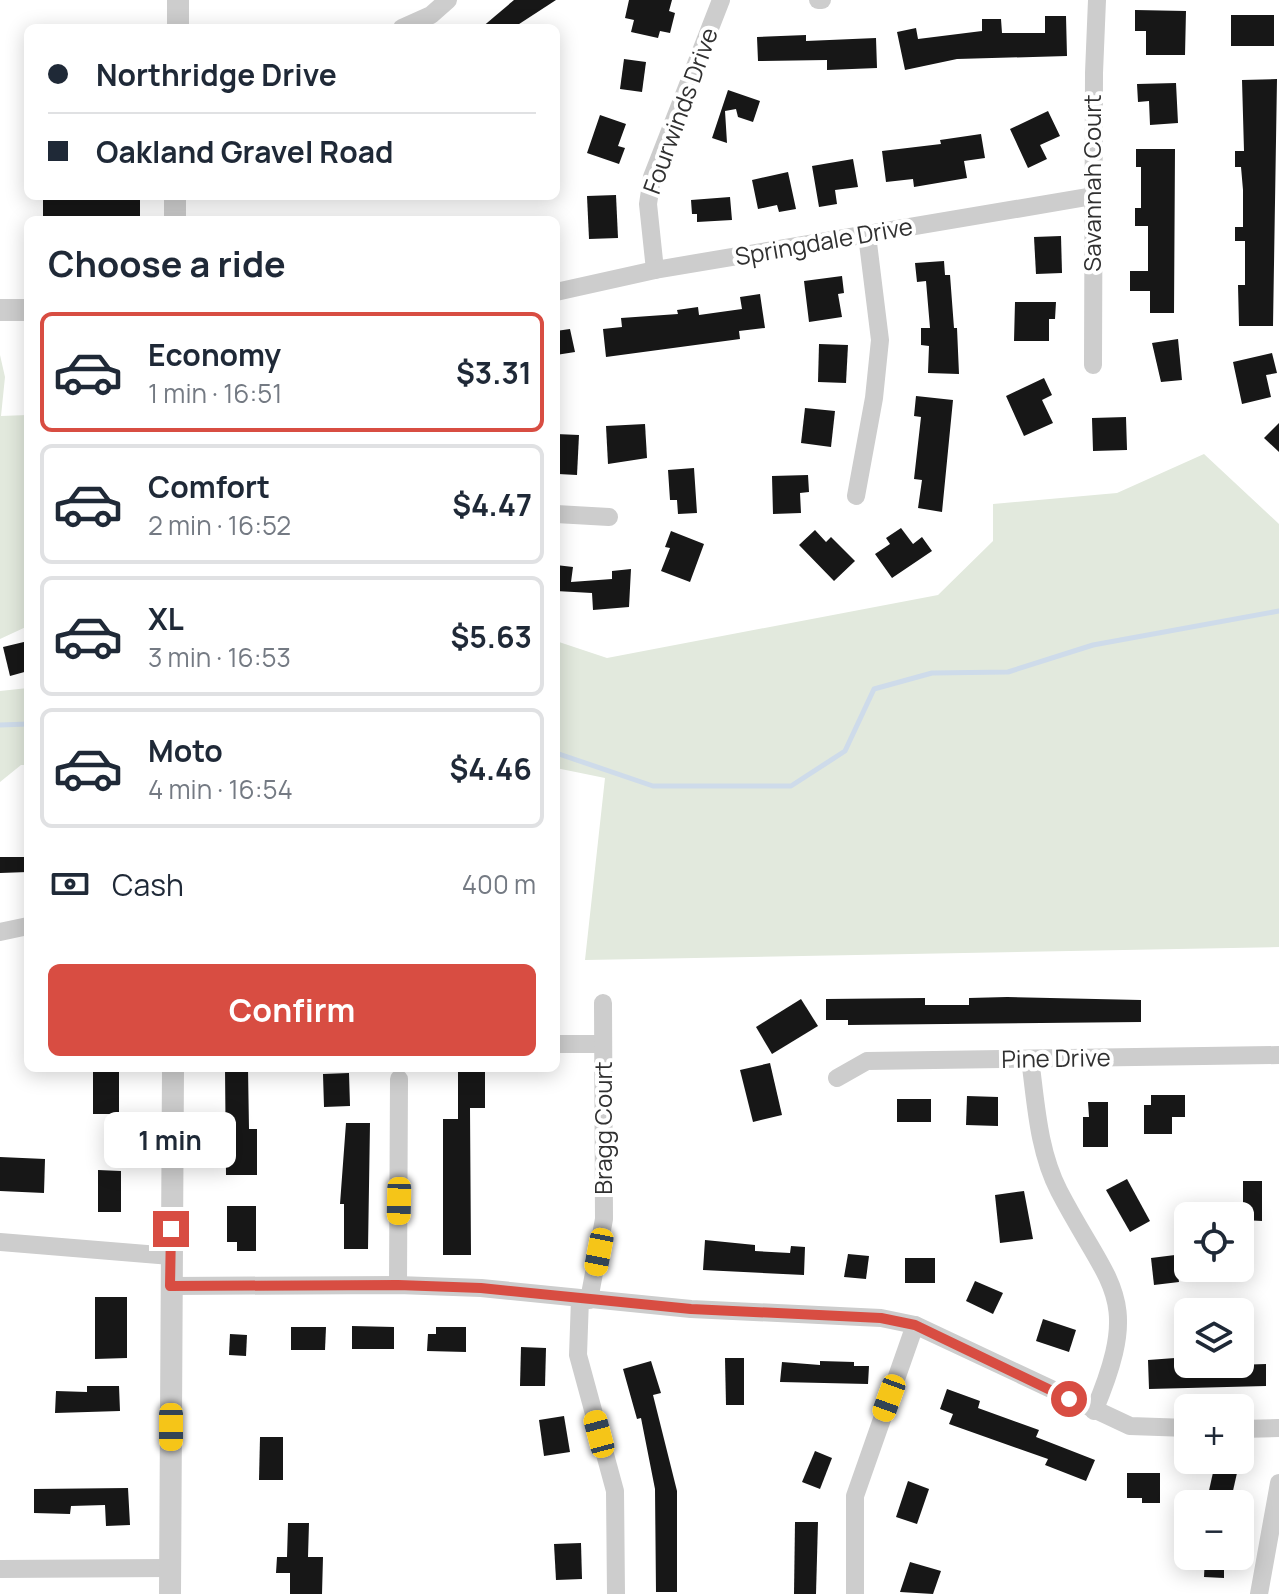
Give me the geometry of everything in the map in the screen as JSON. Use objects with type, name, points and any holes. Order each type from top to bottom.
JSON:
[{"type":"street","points":[[178,0],[178,24]]},
{"type":"street","points":[[411,24],[431,15],[448,0]]},
{"type":"street","name":"Fourwinds Drive","points":[[655,270],[648,204],[652,177],[721,0]]},
{"type":"street","name":"Savannah Court","points":[[1093,365],[1097,0]]},
{"type":"street","name":"Springdale Drive","points":[[560,291],[655,270],[1093,196]]},
{"type":"street","points":[[856,496],[874,398],[880,340],[867,235]]},
{"type":"street","points":[[0,310],[24,310]]},
{"type":"street","points":[[560,514],[609,517]]},
{"type":"street","points":[[0,932],[24,927]]},
{"type":"street","name":"Bragg Court","points":[[603,1003],[604,1219],[584,1300],[578,1355],[615,1491],[616,1594]]},
{"type":"street","points":[[560,1044],[603,1044]]},
{"type":"street","name":"Pine Drive","points":[[837,1078],[867,1061],[1279,1055]]},
{"type":"street","points":[[1030,1059],[1045,1153],[1058,1189],[1099,1255],[1121,1319],[1113,1366],[1094,1411]]},
{"type":"street","points":[[170,1594],[173,1072]]},
{"type":"street","points":[[398,1285],[399,1079]]},
{"type":"street","points":[[0,1242],[171,1256]]},
{"type":"street","points":[[170,1286],[398,1285],[481,1288],[691,1309],[881,1318],[915,1325],[1130,1426],[1174,1428]]},
{"type":"street","points":[[855,1594],[855,1496],[915,1325]]},
{"type":"street","points":[[1254,1429],[1279,1428]]},
{"type":"street","points":[[1259,1594],[1279,1483]]},
{"type":"street","points":[[0,1569],[171,1568]]},
{"type":"shaded area","points":[[0,355],[5,377],[1,416],[24,415],[24,628],[0,639]]},
{"type":"shaded area","points":[[1204,454],[1279,524],[1279,947],[585,960],[605,778],[560,769],[560,642],[607,658],[938,595],[993,541],[993,504],[1117,493]]},
{"type":"shaded area","points":[[24,688],[24,765],[0,782],[0,691]]},
{"type":"building","points":[[514,0],[556,0],[519,24],[486,24]]},
{"type":"building","points":[[629,0],[672,0],[669,11],[675,13],[670,33],[660,31],[658,38],[631,32],[634,20],[625,18]]},
{"type":"building","points":[[1135,10],[1186,11],[1185,55],[1146,55],[1146,31],[1135,31]]},
{"type":"building","points":[[1231,15],[1274,15],[1274,46],[1231,46]]},
{"type":"building","points":[[1045,16],[1066,16],[1067,56],[957,59],[905,70],[897,32],[916,28],[918,39],[982,31],[982,19],[1001,19],[1002,33],[1045,33]]},
{"type":"building","points":[[806,35],[806,41],[876,38],[877,68],[827,70],[827,60],[758,61],[757,37]]},
{"type":"building","points":[[624,59],[646,62],[642,92],[620,89]]},
{"type":"building","points":[[1277,79],[1273,326],[1239,326],[1238,285],[1245,285],[1245,241],[1235,241],[1235,227],[1243,227],[1243,190],[1241,167],[1235,167],[1235,151],[1244,151],[1242,80]]},
{"type":"building","points":[[1176,83],[1178,123],[1150,125],[1149,101],[1138,102],[1137,84]]},
{"type":"building","points":[[728,90],[760,101],[753,122],[738,117],[736,109],[725,111],[727,143],[712,138]]},
{"type":"building","points":[[1048,111],[1060,136],[1040,145],[1047,159],[1028,168],[1010,129]]},
{"type":"building","points":[[600,115],[626,124],[618,146],[625,148],[619,164],[587,153]]},
{"type":"building","points":[[981,134],[985,158],[964,161],[967,178],[914,187],[913,179],[886,182],[882,151],[941,144],[940,140]]},
{"type":"building","points":[[1136,149],[1175,149],[1174,313],[1150,313],[1150,291],[1130,291],[1130,271],[1148,271],[1148,226],[1135,226],[1135,208],[1141,208],[1141,167],[1136,167]]},
{"type":"building","points":[[853,159],[858,187],[835,190],[837,204],[819,207],[812,166]]},
{"type":"building","points":[[788,172],[796,209],[779,212],[777,205],[758,209],[752,180]]},
{"type":"building","points":[[616,195],[618,238],[589,239],[587,196]]},
{"type":"building","points":[[730,197],[732,220],[697,222],[697,214],[692,214],[691,200]]},
{"type":"building","points":[[43,200],[140,200],[140,216],[43,216]]},
{"type":"building","points":[[1061,236],[1062,273],[1036,274],[1034,237]]},
{"type":"building","points":[[944,261],[945,275],[950,275],[959,374],[928,373],[929,346],[921,345],[921,328],[930,328],[926,281],[917,282],[915,263]]},
{"type":"building","points":[[842,276],[844,293],[838,294],[842,317],[809,322],[804,281]]},
{"type":"building","points":[[760,294],[765,328],[739,331],[740,339],[606,357],[603,329],[622,327],[621,318],[678,314],[677,310],[698,307],[699,315],[742,309],[740,297]]},
{"type":"building","points":[[1015,302],[1056,302],[1055,319],[1049,319],[1049,341],[1014,341]]},
{"type":"building","points":[[570,329],[575,352],[560,354],[560,330]]},
{"type":"building","points":[[1178,339],[1182,380],[1161,382],[1152,343]]},
{"type":"building","points":[[819,344],[848,345],[846,383],[818,382]]},
{"type":"building","points":[[1272,353],[1277,373],[1266,375],[1271,397],[1242,404],[1233,362]]},
{"type":"building","points":[[1044,378],[1052,395],[1042,400],[1053,423],[1024,436],[1006,396]]},
{"type":"building","points":[[916,396],[953,400],[942,512],[918,508],[922,480],[914,479],[921,417],[914,416]]},
{"type":"building","points":[[805,408],[835,411],[831,447],[801,443]]},
{"type":"building","points":[[1126,417],[1127,450],[1093,451],[1092,418]]},
{"type":"building","points":[[1279,423],[1279,452],[1264,438]]},
{"type":"building","points":[[645,424],[647,458],[608,464],[606,426]]},
{"type":"building","points":[[560,434],[579,435],[577,475],[560,474]]},
{"type":"building","points":[[694,468],[697,513],[678,514],[677,500],[670,500],[668,470]]},
{"type":"building","points":[[808,475],[809,492],[800,493],[801,513],[773,514],[772,476]]},
{"type":"building","points":[[901,528],[913,544],[922,537],[932,551],[892,578],[875,554],[890,544],[886,538]]},
{"type":"building","points":[[815,530],[826,542],[831,537],[855,561],[834,581],[799,545]]},
{"type":"building","points":[[671,531],[704,544],[690,582],[661,571],[670,548],[665,547]]},
{"type":"building","points":[[560,565],[573,567],[571,582],[612,579],[612,571],[631,569],[629,607],[593,610],[592,593],[560,591]]},
{"type":"building","points":[[24,642],[24,672],[10,676],[3,647]]},
{"type":"building","points":[[0,857],[24,857],[24,872],[0,873]]},
{"type":"building","points":[[925,998],[925,1005],[969,1005],[969,998],[1141,1000],[1141,1022],[848,1025],[848,1020],[826,1020],[826,999]]},
{"type":"building","points":[[801,999],[818,1026],[772,1054],[756,1027]]},
{"type":"building","points":[[770,1063],[782,1115],[753,1122],[740,1070]]},
{"type":"building","points":[[93,1072],[119,1072],[119,1114],[93,1114]]},
{"type":"building","points":[[225,1072],[248,1072],[249,1129],[257,1129],[257,1175],[226,1175]]},
{"type":"building","points":[[458,1072],[485,1072],[485,1108],[470,1108],[471,1255],[443,1255],[443,1119],[458,1119]]},
{"type":"building","points":[[349,1073],[350,1106],[324,1107],[323,1074]]},
{"type":"building","points":[[1151,1095],[1185,1095],[1185,1117],[1172,1117],[1172,1134],[1144,1134],[1144,1105],[1151,1105]]},
{"type":"building","points":[[967,1096],[998,1097],[998,1126],[966,1125]]},
{"type":"building","points":[[897,1099],[931,1099],[931,1122],[897,1122]]},
{"type":"building","points":[[1088,1102],[1108,1102],[1108,1147],[1083,1147],[1083,1117],[1089,1117]]},
{"type":"building","points":[[346,1123],[370,1123],[368,1249],[344,1249],[344,1204],[340,1204]]},
{"type":"building","points":[[0,1157],[45,1159],[44,1193],[0,1191]]},
{"type":"building","points":[[98,1170],[121,1171],[121,1212],[98,1212]]},
{"type":"building","points":[[1127,1179],[1150,1221],[1130,1232],[1106,1190]]},
{"type":"building","points":[[1243,1181],[1262,1181],[1262,1221],[1254,1221],[1254,1202],[1243,1202]]},
{"type":"building","points":[[1024,1191],[1033,1239],[1000,1243],[995,1195]]},
{"type":"building","points":[[227,1206],[256,1206],[256,1251],[237,1251],[237,1242],[227,1242]]},
{"type":"building","points":[[705,1240],[755,1245],[755,1251],[790,1253],[791,1246],[805,1247],[804,1275],[703,1270]]},
{"type":"building","points":[[848,1254],[869,1256],[866,1279],[844,1277]]},
{"type":"building","points":[[1174,1255],[1174,1282],[1179,1282],[1154,1285],[1151,1258]]},
{"type":"building","points":[[905,1258],[935,1258],[935,1283],[905,1283]]},
{"type":"building","points":[[975,1281],[1003,1293],[993,1314],[966,1301]]},
{"type":"building","points":[[95,1297],[127,1297],[127,1358],[95,1359]]},
{"type":"building","points":[[1043,1319],[1076,1330],[1069,1352],[1036,1341]]},
{"type":"building","points":[[352,1326],[394,1327],[394,1349],[352,1349]]},
{"type":"building","points":[[291,1327],[326,1327],[325,1350],[291,1350]]},
{"type":"building","points":[[436,1327],[466,1327],[466,1352],[427,1351],[428,1334],[436,1334]]},
{"type":"building","points":[[230,1334],[247,1335],[246,1356],[229,1355]]},
{"type":"building","points":[[521,1347],[546,1348],[545,1386],[520,1386]]},
{"type":"building","points":[[725,1358],[744,1358],[744,1405],[726,1405]]},
{"type":"building","points":[[1174,1358],[1174,1378],[1254,1378],[1254,1364],[1266,1364],[1266,1386],[1149,1389],[1148,1360]]},
{"type":"building","points":[[651,1361],[661,1393],[653,1395],[677,1491],[677,1592],[656,1592],[655,1489],[641,1418],[637,1419],[623,1369]]},
{"type":"building","points":[[820,1361],[854,1362],[854,1366],[869,1366],[868,1384],[780,1382],[782,1362],[820,1365]]},
{"type":"building","points":[[87,1386],[119,1386],[120,1411],[55,1413],[56,1391],[87,1392]]},
{"type":"building","points":[[947,1389],[980,1401],[978,1408],[1039,1430],[1036,1437],[1095,1460],[1086,1481],[1045,1465],[1048,1459],[949,1424],[953,1414],[940,1409]]},
{"type":"building","points":[[564,1416],[570,1452],[544,1456],[539,1420]]},
{"type":"building","points":[[260,1437],[283,1437],[283,1480],[259,1480]]},
{"type":"building","points":[[815,1451],[832,1458],[820,1489],[802,1482]]},
{"type":"building","points":[[1127,1473],[1160,1473],[1160,1503],[1142,1503],[1142,1498],[1127,1498]]},
{"type":"building","points":[[1213,1474],[1237,1474],[1233,1490],[1209,1490]]},
{"type":"building","points":[[908,1481],[929,1489],[917,1524],[896,1517]]},
{"type":"building","points":[[128,1488],[130,1525],[106,1526],[105,1505],[71,1506],[70,1514],[34,1513],[34,1489]]},
{"type":"building","points":[[795,1522],[818,1522],[816,1594],[794,1594]]},
{"type":"building","points":[[288,1523],[309,1523],[308,1557],[323,1557],[322,1594],[290,1594],[290,1573],[276,1573],[277,1557],[287,1557]]},
{"type":"building","points":[[581,1543],[582,1579],[556,1580],[554,1544]]},
{"type":"building","points":[[910,1562],[941,1571],[933,1594],[900,1592]]},
{"type":"building","points":[[1204,1570],[1224,1570],[1224,1578],[1204,1577]]},
{"type":"waterway","points":[[560,754],[653,786],[791,786],[845,751],[874,689],[932,673],[1008,672],[1093,645],[1279,611]]},
{"type":"waterway","points":[[0,725],[24,724]]},
{"type":"route","points":[[171,1229],[170,1286],[398,1285],[481,1288],[691,1309],[881,1318],[915,1325],[1069,1399]]}]
